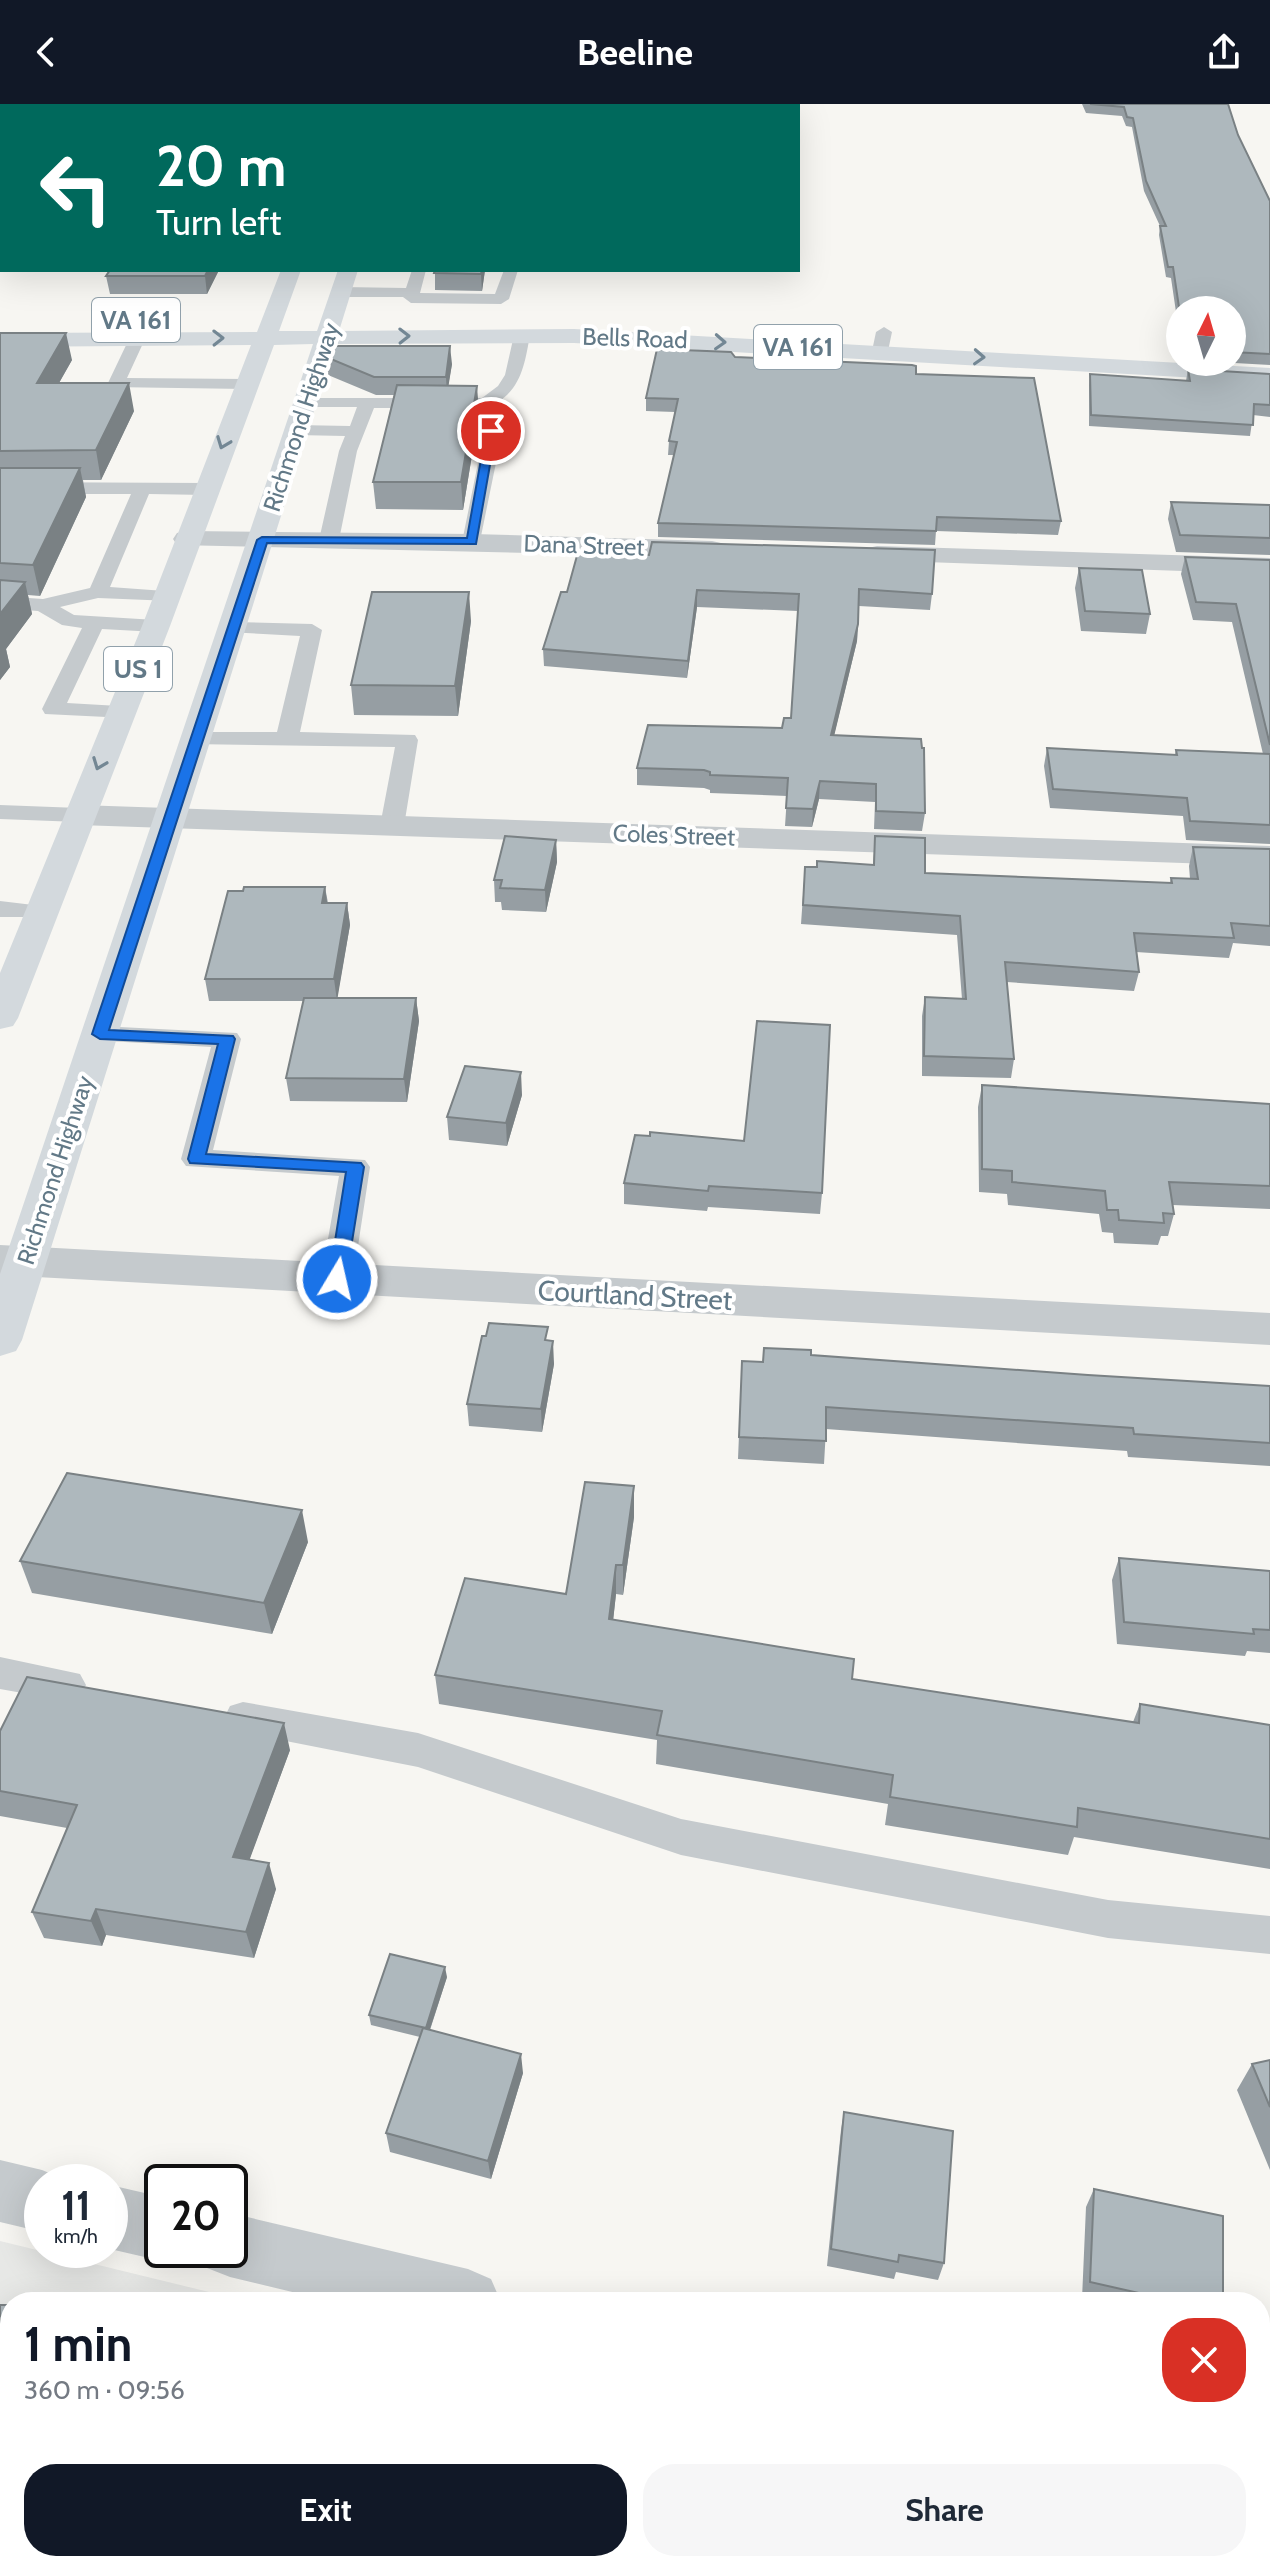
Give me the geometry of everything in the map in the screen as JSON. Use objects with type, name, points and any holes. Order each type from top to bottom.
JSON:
[{"type":"main road","name":"US 1","points":[[0,1018],[156,626],[186,539],[290,272]]},
{"type":"main road","name":"Richmond Highway","points":[[0,1340],[13,1261],[100,1034],[347,272]]},
{"type":"main road","name":"Bells Road","points":[[329,327],[499,307],[1270,375]]},
{"type":"main road","name":"Bells Road","points":[[0,321],[1166,350]]},
{"type":"main road","name":"Bells Road","points":[[0,340],[137,339],[268,328]]},
{"type":"main road","points":[[1246,354],[1270,356]]},
{"type":"street","name":"Dana Street","points":[[186,539],[472,542],[743,550]]},
{"type":"street","points":[[855,553],[1270,566]]},
{"type":"street","name":"Coles Street","points":[[79,815],[1270,856]]},
{"type":"street","name":"Courtland Street","points":[[13,1261],[1270,1329]]},
{"type":"street","points":[[0,2191],[24,2197]]},
{"type":"street","points":[[248,2249],[426,2292]]},
{"type":"lane","points":[[418,272],[411,298],[499,307],[510,272]]},
{"type":"lane","points":[[341,292],[413,293]]},
{"type":"lane","points":[[301,416],[368,402],[486,403],[504,393],[513,381],[522,335]]},
{"type":"lane","points":[[137,339],[116,383],[246,384]]},
{"type":"lane","points":[[329,540],[348,451],[368,402]]},
{"type":"lane","points":[[472,542],[489,453],[493,408],[486,403]]},
{"type":"lane","points":[[301,416],[356,431]]},
{"type":"lane","points":[[0,488],[206,489]]},
{"type":"lane","points":[[98,592],[142,489]]},
{"type":"lane","points":[[0,602],[43,605],[98,592],[165,597]]},
{"type":"lane","points":[[43,605],[69,621],[156,626]]},
{"type":"lane","points":[[95,623],[53,709],[119,713]]},
{"type":"lane","points":[[233,628],[312,630],[287,739]]},
{"type":"lane","points":[[197,739],[407,740],[392,826]]},
{"type":"lane","points":[[0,812],[79,815]]},
{"type":"lane","points":[[0,909],[41,912]]},
{"type":"lane","points":[[100,1034],[227,1039],[196,1159],[355,1167],[337,1279]]},
{"type":"lane","points":[[0,1673],[108,1693]]},
{"type":"lane","points":[[201,1710],[418,1750],[681,1837],[1108,1919],[1270,1935]]},
{"type":"shaded area","points":[[0,2241],[24,2247],[24,2268],[111,2268],[209,2292],[0,2292]]},
{"type":"building","points":[[1090,104],[1228,104],[1238,135],[1270,201],[1270,354],[1246,353],[1246,296],[1177,296],[1173,267],[1168,267],[1160,226],[1166,226],[1146,181],[1133,118],[1127,117],[1124,107]]},
{"type":"building","points":[[109,272],[207,272],[205,276],[106,276]]},
{"type":"building","points":[[434,272],[482,272],[481,274]]},
{"type":"building","points":[[0,333],[66,333],[37,383],[129,383],[96,450],[0,451]]},
{"type":"building","points":[[330,346],[450,346],[446,377],[374,377],[326,357]]},
{"type":"building","points":[[657,349],[731,352],[735,357],[912,365],[916,366],[916,374],[1034,378],[1061,521],[937,517],[936,531],[658,523],[677,442],[669,441],[678,399],[646,398]]},
{"type":"building","points":[[1090,374],[1190,381],[1189,376],[1270,374],[1270,405],[1254,404],[1253,425],[1091,415]]},
{"type":"building","points":[[397,385],[477,386],[461,482],[373,482]]},
{"type":"building","points":[[0,468],[80,468],[33,565],[0,563]]},
{"type":"building","points":[[1171,502],[1270,505],[1270,538],[1180,535]]},
{"type":"building","points":[[652,542],[935,550],[932,594],[859,589],[858,624],[831,735],[921,739],[924,748],[925,813],[876,811],[876,784],[820,781],[813,809],[786,808],[788,778],[710,775],[704,770],[637,768],[648,725],[782,728],[784,718],[791,718],[799,594],[697,590],[688,661],[543,649],[561,592],[567,592],[578,552],[649,555]]},
{"type":"building","points":[[1185,557],[1270,560],[1270,745],[1236,604],[1196,602]]},
{"type":"building","points":[[1079,568],[1142,570],[1150,614],[1085,611]]},
{"type":"building","points":[[0,580],[25,582],[0,614]]},
{"type":"building","points":[[372,592],[469,592],[455,686],[351,685]]},
{"type":"building","points":[[1047,748],[1177,755],[1176,750],[1270,754],[1270,825],[1190,821],[1187,798],[1053,789]]},
{"type":"building","points":[[505,836],[556,840],[545,890],[500,888],[502,880],[494,880]]},
{"type":"building","points":[[875,836],[925,838],[925,873],[1172,883],[1171,878],[1198,879],[1193,847],[1270,849],[1270,926],[1231,923],[1234,938],[1134,933],[1139,972],[1005,962],[1014,1059],[924,1056],[925,997],[966,999],[960,916],[803,905],[805,867],[817,867],[817,861],[874,865]]},
{"type":"building","points":[[244,887],[325,887],[322,903],[347,903],[334,979],[205,979],[228,891],[243,891]]},
{"type":"building","points":[[304,998],[416,998],[404,1079],[286,1078]]},
{"type":"building","points":[[757,1021],[830,1025],[822,1193],[709,1186],[708,1191],[624,1183],[635,1135],[650,1136],[650,1132],[744,1141]]},
{"type":"building","points":[[465,1066],[521,1072],[506,1123],[447,1117]]},
{"type":"building","points":[[982,1085],[1270,1104],[1270,1186],[1169,1182],[1174,1214],[1163,1213],[1164,1223],[1119,1220],[1118,1210],[1107,1210],[1105,1191],[1012,1182],[1012,1171],[982,1169]]},
{"type":"building","points":[[489,1323],[548,1327],[545,1340],[553,1341],[541,1409],[467,1404],[482,1336],[486,1336]]},
{"type":"building","points":[[764,1348],[811,1350],[811,1355],[1270,1386],[1270,1443],[1134,1434],[1133,1428],[826,1407],[826,1441],[739,1437],[742,1361],[763,1362]]},
{"type":"building","points":[[67,1473],[302,1510],[264,1603],[20,1561]]},
{"type":"building","points":[[585,1482],[634,1486],[623,1565],[616,1565],[609,1619],[854,1659],[852,1679],[1139,1723],[1140,1704],[1270,1725],[1270,1839],[1078,1808],[1077,1827],[890,1797],[893,1775],[657,1735],[662,1711],[435,1675],[465,1578],[566,1594]]},
{"type":"building","points":[[1119,1558],[1270,1571],[1270,1630],[1253,1629],[1254,1634],[1124,1622]]},
{"type":"building","points":[[27,1677],[284,1723],[233,1857],[269,1863],[246,1932],[96,1909],[91,1921],[32,1912],[77,1805],[0,1791],[0,1731]]},
{"type":"building","points":[[390,1954],[445,1967],[426,2028],[369,2015]]},
{"type":"building","points":[[423,2028],[521,2054],[488,2161],[386,2133]]},
{"type":"building","points":[[1270,2060],[1270,2107],[1252,2064]]},
{"type":"building","points":[[844,2112],[953,2131],[944,2263],[899,2255],[898,2262],[831,2249]]},
{"type":"building","points":[[1094,2189],[1223,2216],[1223,2292],[1134,2292],[1090,2282]]},
{"type":"route","points":[[337,1279],[355,1167],[196,1159],[227,1039],[100,1034],[262,540],[472,542],[491,431]]}]
